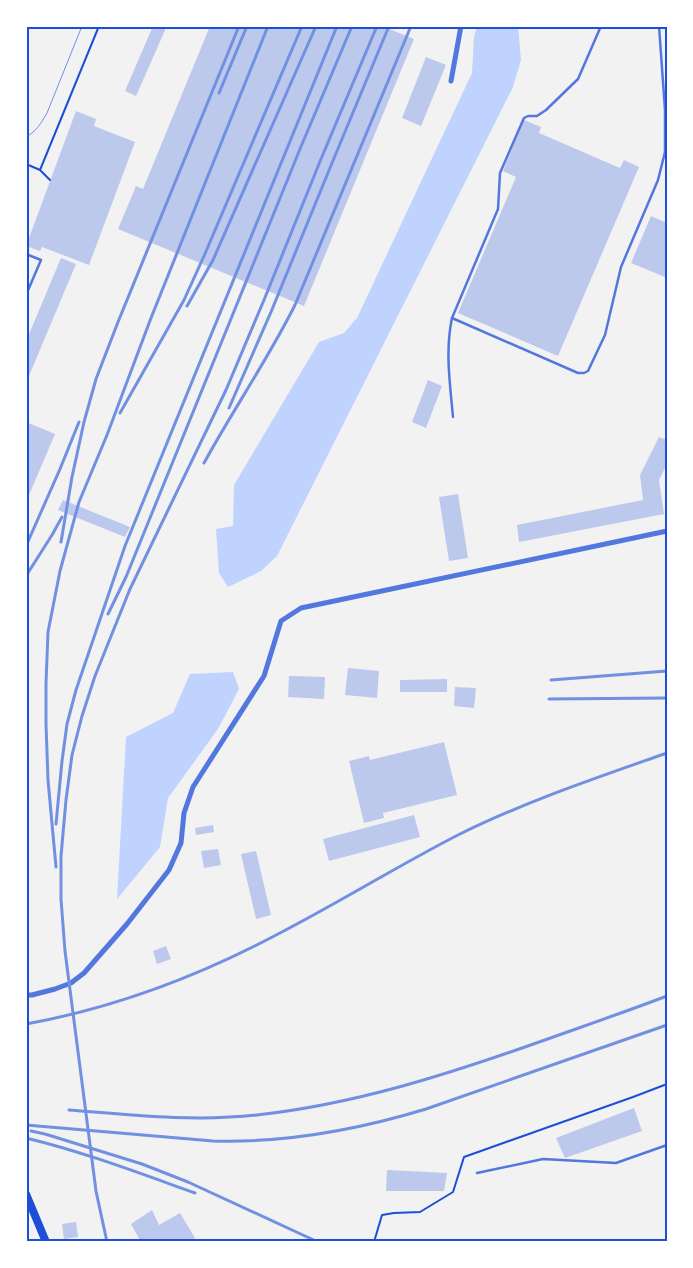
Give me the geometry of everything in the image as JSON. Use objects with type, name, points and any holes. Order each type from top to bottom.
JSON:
[{"type":"main road","points":[[26,1194],[46,1242]]},
{"type":"street","points":[[451,81],[461,26]]},
{"type":"street","points":[[26,995],[55,989],[71,983],[84,973],[127,924],[169,870],[181,842],[184,813],[193,786],[264,676],[281,621],[301,608],[667,531]]},
{"type":"lane","points":[[26,31],[28,26]]},
{"type":"lane","points":[[453,417],[448,334],[452,318],[498,209],[500,173],[524,118],[537,116],[546,110],[578,79],[601,26]]},
{"type":"lane","points":[[452,318],[578,373],[588,371],[605,335],[621,267],[658,180],[665,152],[665,110],[659,26]]},
{"type":"lane","points":[[26,254],[41,260],[26,295]]},
{"type":"lane","points":[[477,1173],[543,1159],[616,1163],[667,1145]]},
{"type":"path","points":[[40,170],[99,26]]},
{"type":"path","points":[[26,164],[40,170],[50,180]]},
{"type":"path","points":[[374,1242],[382,1215],[420,1212],[453,1192],[464,1157],[667,1084]]},
{"type":"water","points":[[477,26],[518,26],[521,60],[513,87],[277,556],[261,571],[228,587],[219,573],[216,529],[233,526],[234,485],[319,342],[344,333],[357,318],[472,73],[474,37]]},
{"type":"water","points":[[233,672],[239,689],[218,729],[168,798],[160,847],[117,899],[126,737],[173,713],[190,674]]},
{"type":"building","points":[[153,26],[163,26],[166,28],[136,96],[125,91]]},
{"type":"building","points":[[210,26],[382,26],[414,39],[304,306],[118,229],[136,186],[143,189]]},
{"type":"building","points":[[426,57],[446,65],[421,126],[402,118]]},
{"type":"building","points":[[76,111],[96,119],[94,126],[135,142],[89,265],[42,247],[40,251],[26,246]]},
{"type":"building","points":[[524,120],[541,127],[539,133],[620,168],[624,160],[639,167],[558,356],[458,313],[516,177],[503,171]]},
{"type":"building","points":[[651,216],[667,223],[667,274],[665,277],[631,263]]},
{"type":"building","points":[[61,258],[76,264],[26,383],[26,338]]},
{"type":"building","points":[[428,380],[442,386],[426,428],[412,422]]},
{"type":"building","points":[[26,422],[55,434],[26,502]]},
{"type":"building","points":[[659,437],[667,440],[667,464],[659,480],[664,514],[519,542],[517,525],[643,500],[640,475]]},
{"type":"building","points":[[458,494],[468,558],[449,561],[439,497]]},
{"type":"building","points":[[63,500],[130,527],[125,537],[58,510]]},
{"type":"building","points":[[348,668],[379,671],[377,698],[345,695]]},
{"type":"building","points":[[289,676],[325,677],[324,699],[288,697]]},
{"type":"building","points":[[447,679],[447,692],[400,692],[400,680]]},
{"type":"building","points":[[455,687],[476,688],[474,708],[454,706]]},
{"type":"building","points":[[444,742],[457,795],[383,813],[384,818],[364,823],[349,761],[369,756],[370,760]]},
{"type":"building","points":[[414,815],[420,837],[329,861],[323,839]]},
{"type":"building","points":[[213,825],[214,832],[196,835],[195,828]]},
{"type":"building","points":[[218,849],[221,865],[204,868],[201,851]]},
{"type":"building","points":[[256,851],[271,915],[256,919],[241,854]]},
{"type":"building","points":[[166,946],[171,959],[157,964],[153,951]]},
{"type":"building","points":[[634,1108],[642,1131],[565,1158],[556,1138]]},
{"type":"building","points":[[387,1170],[447,1173],[444,1191],[386,1191]]},
{"type":"building","points":[[152,1210],[159,1225],[180,1213],[195,1238],[189,1242],[141,1242],[131,1224]]},
{"type":"building","points":[[76,1222],[78,1237],[64,1239],[62,1224]]},
{"type":"tram line","points":[[26,137],[36,129],[47,113],[82,26]]},
{"type":"railway","points":[[61,542],[72,477],[96,379],[239,26]]},
{"type":"railway","points":[[219,93],[247,26]]},
{"type":"railway","points":[[56,867],[48,780],[46,683],[48,632],[60,571],[79,502],[268,26]]},
{"type":"railway","points":[[120,413],[184,300],[302,26]]},
{"type":"railway","points":[[187,306],[213,260],[316,26]]},
{"type":"railway","points":[[56,824],[67,724],[76,690],[125,546],[337,26]]},
{"type":"railway","points":[[108,614],[126,577],[352,26]]},
{"type":"railway","points":[[107,1242],[96,1191],[65,951],[61,899],[61,856],[72,755],[95,676],[130,589],[226,390],[377,26]]},
{"type":"railway","points":[[229,408],[271,312],[389,26]]},
{"type":"railway","points":[[204,463],[295,305],[411,26]]},
{"type":"railway","points":[[26,546],[79,422]]},
{"type":"railway","points":[[26,576],[62,517]]},
{"type":"railway","points":[[551,680],[667,671]]},
{"type":"railway","points":[[549,699],[667,698]]},
{"type":"railway","points":[[26,1024],[124,1000],[218,964],[323,910],[456,836],[560,791],[667,753]]},
{"type":"railway","points":[[69,1110],[163,1117],[210,1118],[294,1110],[366,1095],[437,1076],[667,996]]},
{"type":"railway","points":[[26,1125],[213,1141],[267,1140],[321,1134],[374,1123],[426,1109],[667,1025]]},
{"type":"railway","points":[[31,1131],[142,1164],[188,1182],[318,1242]]},
{"type":"railway","points":[[26,1138],[90,1156],[195,1193]]}]
